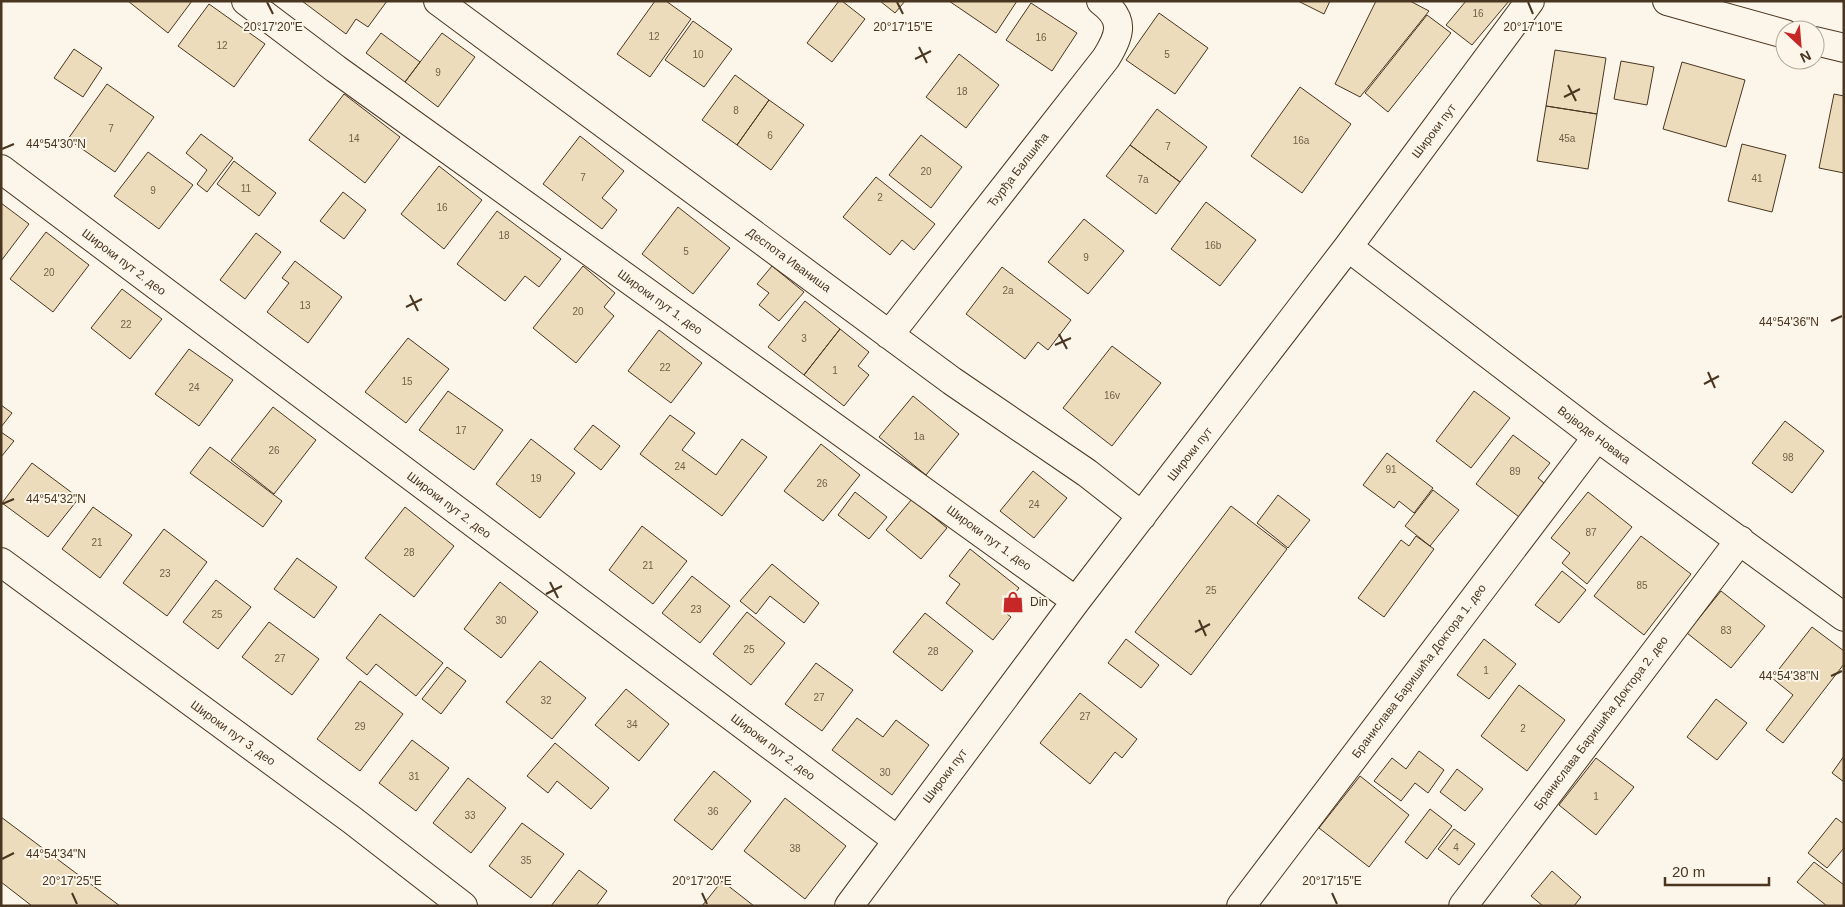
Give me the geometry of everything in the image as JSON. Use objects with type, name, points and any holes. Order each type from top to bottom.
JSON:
[{"type":"street","name":"Широки пут 1. део","points":[[246,1],[344,74],[1076,601]]},
{"type":"street","name":"Деспота Иваниша","points":[[438,1],[889,335],[952,381],[1087,473],[1142,516]]},
{"type":"street","name":"Ђурђа Балшића","points":[[889,335],[1106,58],[1114,45],[1118,32],[1118,22],[1112,9],[1101,1]]},
{"type":"street","name":"Широки пут","points":[[849,906],[1076,601],[1348,247],[1530,1]]},
{"type":"street","points":[[1667,1],[1775,31]]},
{"type":"street","points":[[1825,43],[1844,48]]},
{"type":"street","name":"Широки пут 2. део","points":[[1,169],[897,840]]},
{"type":"street","name":"Војводе Новака","points":[[1348,247],[1597,437],[1844,617]]},
{"type":"street","name":"Бранислава Баришића Доктора 1. део","points":[[1241,906],[1597,437]]},
{"type":"street","name":"Бранислава Баришића Доктора 2. део","points":[[1463,906],[1740,540]]},
{"type":"street","name":"Широки пут 3. део","points":[[1,562],[352,820],[463,906]]},
{"type":"building","points":[[128,1],[192,1],[168,33]]},
{"type":"building","points":[[302,1],[387,1],[368,27],[356,19],[346,34]]},
{"type":"building","points":[[655,1],[666,1],[691,19],[650,77],[617,54]]},
{"type":"building","points":[[839,1],[842,1],[865,19],[832,62],[807,43]]},
{"type":"building","points":[[880,1],[905,1],[895,13]]},
{"type":"building","points":[[949,1],[1017,1],[996,33]]},
{"type":"building","points":[[1298,1],[1330,1],[1324,14]]},
{"type":"building","points":[[1376,1],[1410,1],[1429,11],[1360,97],[1335,84]]},
{"type":"building","points":[[1466,1],[1509,1],[1472,45],[1446,25]]},
{"type":"building","points":[[1031,3],[1077,33],[1052,71],[1006,40]]},
{"type":"building","points":[[209,4],[265,44],[234,87],[178,46]]},
{"type":"building","points":[[1159,13],[1208,48],[1175,94],[1126,60]]},
{"type":"building","points":[[1427,15],[1451,33],[1388,112],[1365,93]]},
{"type":"building","points":[[693,21],[732,49],[704,87],[665,60]]},
{"type":"building","points":[[381,33],[420,62],[405,82],[366,53]]},
{"type":"building","points":[[442,33],[475,57],[438,107],[405,82]]},
{"type":"building","points":[[74,49],[102,68],[83,97],[54,78]]},
{"type":"building","points":[[1555,50],[1606,58],[1597,114],[1546,106]]},
{"type":"building","points":[[959,54],[999,85],[966,128],[926,97]]},
{"type":"building","points":[[1621,61],[1654,67],[1647,105],[1614,99]]},
{"type":"building","points":[[1682,62],[1745,80],[1726,147],[1663,129]]},
{"type":"building","points":[[735,75],[769,100],[737,145],[702,120]]},
{"type":"building","points":[[107,84],[154,117],[115,172],[68,139]]},
{"type":"building","points":[[1300,87],[1351,124],[1302,193],[1251,156]]},
{"type":"building","points":[[344,94],[400,137],[365,183],[309,140]]},
{"type":"building","points":[[1834,94],[1844,96],[1844,173],[1819,168]]},
{"type":"building","points":[[769,100],[804,125],[771,170],[737,145]]},
{"type":"building","points":[[1546,106],[1597,114],[1588,169],[1537,161]]},
{"type":"building","points":[[1157,109],[1207,147],[1180,182],[1130,145]]},
{"type":"building","points":[[201,134],[233,158],[207,192],[197,184],[207,170],[186,153]]},
{"type":"building","points":[[921,135],[962,167],[931,208],[889,175]]},
{"type":"building","points":[[580,136],[624,171],[602,198],[617,210],[602,229],[543,184]]},
{"type":"building","points":[[1742,144],[1786,155],[1772,212],[1728,201]]},
{"type":"building","points":[[1130,145],[1180,182],[1156,214],[1106,176]]},
{"type":"building","points":[[148,152],[193,185],[159,229],[114,196]]},
{"type":"building","points":[[234,161],[276,193],[259,216],[217,184]]},
{"type":"building","points":[[439,166],[482,200],[444,249],[401,214]]},
{"type":"building","points":[[876,177],[935,224],[914,250],[902,240],[890,255],[843,217]]},
{"type":"building","points":[[343,192],[366,210],[344,239],[320,221]]},
{"type":"building","points":[[1206,202],[1256,240],[1220,286],[1171,249]]},
{"type":"building","points":[[1,203],[29,224],[1,261]]},
{"type":"building","points":[[678,207],[730,248],[693,294],[642,254]]},
{"type":"building","points":[[497,211],[561,259],[539,287],[525,276],[505,301],[457,264]]},
{"type":"building","points":[[1084,219],[1124,251],[1088,294],[1048,262]]},
{"type":"building","points":[[46,232],[89,265],[53,312],[10,279]]},
{"type":"building","points":[[256,233],[281,252],[245,299],[220,280]]},
{"type":"building","points":[[295,261],[342,297],[308,343],[267,312],[289,283],[282,278]]},
{"type":"building","points":[[583,266],[615,293],[604,307],[614,316],[576,363],[533,328]]},
{"type":"building","points":[[772,266],[804,292],[779,321],[759,305],[769,293],[757,284]]},
{"type":"building","points":[[1002,267],[1071,320],[1048,350],[1038,342],[1025,359],[966,314]]},
{"type":"building","points":[[122,289],[162,319],[130,359],[91,328]]},
{"type":"building","points":[[805,301],[840,329],[804,375],[768,347]]},
{"type":"building","points":[[840,329],[869,352],[858,366],[869,375],[844,406],[804,375]]},
{"type":"building","points":[[659,330],[702,363],[671,403],[628,371]]},
{"type":"building","points":[[408,338],[449,369],[406,423],[365,392]]},
{"type":"building","points":[[1112,346],[1161,383],[1112,446],[1063,408]]},
{"type":"building","points":[[189,349],[233,380],[199,426],[155,394]]},
{"type":"building","points":[[448,391],[503,430],[474,470],[419,430]]},
{"type":"building","points":[[1474,391],[1510,418],[1471,468],[1436,441]]},
{"type":"building","points":[[913,396],[959,434],[926,475],[879,437]]},
{"type":"building","points":[[1,405],[12,413],[1,427]]},
{"type":"building","points":[[273,407],[316,440],[274,494],[231,460]]},
{"type":"building","points":[[670,415],[695,433],[682,450],[716,475],[742,439],[767,457],[722,516],[640,454]]},
{"type":"building","points":[[1785,421],[1824,451],[1792,493],[1752,463]]},
{"type":"building","points":[[593,425],[620,446],[601,470],[574,449]]},
{"type":"building","points":[[1,432],[14,441],[1,457]]},
{"type":"building","points":[[1513,435],[1550,463],[1538,478],[1549,487],[1523,520],[1476,484]]},
{"type":"building","points":[[531,439],[575,473],[540,518],[496,484]]},
{"type":"building","points":[[821,444],[860,475],[823,521],[784,491]]},
{"type":"building","points":[[210,447],[282,501],[263,527],[190,473]]},
{"type":"building","points":[[1387,453],[1433,488],[1414,513],[1399,501],[1394,508],[1363,485]]},
{"type":"building","points":[[32,463],[79,498],[48,537],[2,503]]},
{"type":"building","points":[[1033,471],[1067,498],[1034,538],[1000,511]]},
{"type":"building","points":[[1433,490],[1459,510],[1430,546],[1405,526]]},
{"type":"building","points":[[855,492],[887,517],[869,539],[838,515]]},
{"type":"building","points":[[1588,492],[1632,527],[1587,584],[1562,563],[1570,553],[1551,538]]},
{"type":"building","points":[[1278,495],[1310,520],[1288,548],[1257,523]]},
{"type":"building","points":[[912,499],[947,528],[921,559],[886,530]]},
{"type":"building","points":[[1231,506],[1287,549],[1191,675],[1135,632]]},
{"type":"building","points":[[93,507],[132,535],[100,578],[62,549]]},
{"type":"building","points":[[405,507],[454,546],[414,597],[365,558]]},
{"type":"building","points":[[642,526],[687,561],[653,604],[609,570]]},
{"type":"building","points":[[164,529],[207,562],[167,616],[123,583]]},
{"type":"building","points":[[1416,536],[1434,549],[1384,617],[1358,598],[1401,540],[1409,546]]},
{"type":"building","points":[[1641,536],[1691,574],[1644,635],[1594,596]]},
{"type":"building","points":[[970,549],[1019,588],[1002,610],[1011,617],[993,640],[946,603],[960,584],[949,576]]},
{"type":"building","points":[[297,558],[337,587],[314,618],[274,589]]},
{"type":"building","points":[[772,564],[819,603],[804,623],[770,596],[756,614],[740,601]]},
{"type":"building","points":[[1562,571],[1586,590],[1559,623],[1535,605]]},
{"type":"building","points":[[692,576],[730,606],[700,643],[662,613]]},
{"type":"building","points":[[216,580],[251,607],[218,649],[183,622]]},
{"type":"building","points":[[500,582],[538,612],[501,658],[464,629]]},
{"type":"building","points":[[1721,591],[1765,626],[1731,668],[1687,633]]},
{"type":"building","points":[[747,612],[785,643],[751,685],[713,654]]},
{"type":"building","points":[[925,613],[973,651],[942,691],[893,652]]},
{"type":"building","points":[[380,614],[443,663],[416,696],[376,664],[367,675],[346,658]]},
{"type":"building","points":[[269,622],[319,659],[292,695],[242,657]]},
{"type":"building","points":[[1812,627],[1844,651],[1844,664],[1783,743],[1766,730],[1793,695],[1772,678]]},
{"type":"building","points":[[1126,639],[1159,665],[1141,688],[1108,663]]},
{"type":"building","points":[[1484,639],[1516,664],[1489,699],[1457,675]]},
{"type":"building","points":[[540,661],[586,698],[552,739],[506,702]]},
{"type":"building","points":[[816,663],[853,690],[822,731],[785,704]]},
{"type":"building","points":[[447,667],[466,681],[441,714],[422,699]]},
{"type":"building","points":[[360,681],[403,714],[360,771],[317,739]]},
{"type":"building","points":[[1519,685],[1565,720],[1527,771],[1481,736]]},
{"type":"building","points":[[626,689],[669,724],[639,761],[595,725]]},
{"type":"building","points":[[1080,693],[1137,739],[1122,758],[1115,752],[1090,784],[1040,743]]},
{"type":"building","points":[[1716,699],[1747,723],[1717,760],[1687,737]]},
{"type":"building","points":[[857,718],[883,737],[896,720],[929,745],[892,795],[832,750]]},
{"type":"building","points":[[412,740],[449,768],[416,811],[379,783]]},
{"type":"building","points":[[555,743],[609,788],[591,809],[557,781],[548,793],[527,776]]},
{"type":"building","points":[[1419,751],[1444,770],[1428,793],[1415,783],[1401,801],[1374,781],[1392,758],[1406,769]]},
{"type":"building","points":[[1844,756],[1844,782],[1832,773]]},
{"type":"building","points":[[1596,758],[1634,787],[1596,835],[1559,805]]},
{"type":"building","points":[[1457,769],[1483,789],[1465,811],[1440,792]]},
{"type":"building","points":[[714,771],[751,801],[712,850],[674,820]]},
{"type":"building","points":[[1360,776],[1409,815],[1369,867],[1319,828]]},
{"type":"building","points":[[468,778],[506,808],[471,853],[433,823]]},
{"type":"building","points":[[785,798],[846,846],[805,899],[744,851]]},
{"type":"building","points":[[1430,809],[1452,826],[1427,859],[1405,842]]},
{"type":"building","points":[[1,817],[120,906],[32,906],[1,882]]},
{"type":"building","points":[[1836,818],[1844,824],[1844,848],[1827,868],[1808,853]]},
{"type":"building","points":[[522,823],[564,854],[531,898],[489,866]]},
{"type":"building","points":[[1454,829],[1475,844],[1459,865],[1438,849]]},
{"type":"building","points":[[1814,862],[1844,885],[1844,906],[1827,906],[1797,882]]},
{"type":"building","points":[[579,870],[607,891],[596,906],[551,906]]},
{"type":"building","points":[[1552,871],[1581,897],[1574,906],[1543,906],[1531,896]]},
{"type":"building","points":[[722,881],[754,906],[702,906]]},
{"type":"place","name":"Din","points":[[1013,602]]}]
